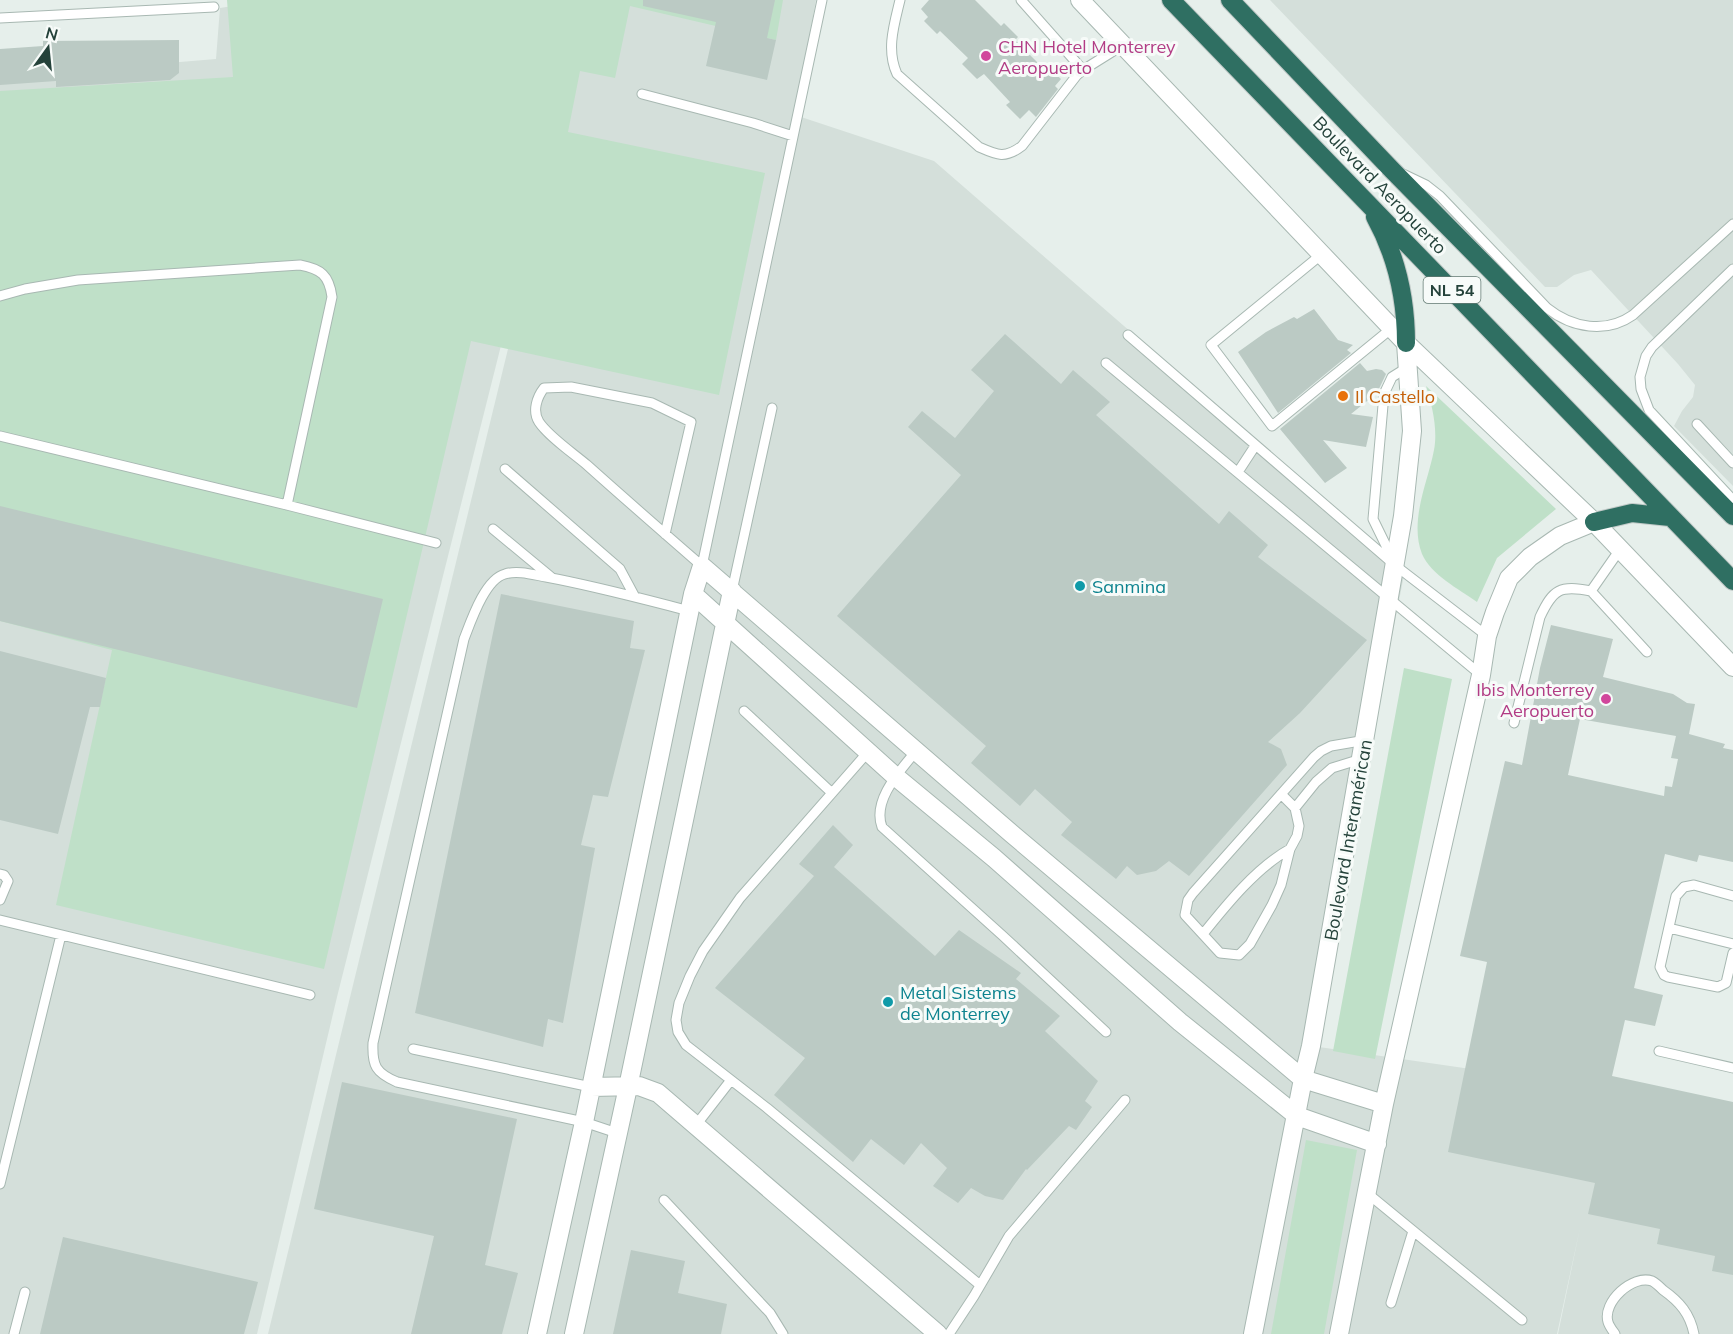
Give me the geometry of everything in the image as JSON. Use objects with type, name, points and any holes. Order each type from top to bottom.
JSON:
[{"type":"highway","name":"Boulevard Aeropuerto","points":[[1171,0],[1733,581]]},
{"type":"highway","name":"Boulevard Aeropuerto","points":[[1230,0],[1392,170],[1733,516]]},
{"type":"highway","points":[[1358,191],[1375,218],[1392,254],[1404,297],[1406,343]]},
{"type":"highway","points":[[1594,522],[1632,513],[1670,517]]},
{"type":"street","points":[[1080,0],[1406,343],[1621,548],[1733,667]]},
{"type":"street","name":"Boulevard Interamérican","points":[[1253,1334],[1311,1046],[1396,566],[1412,431],[1406,343]]},
{"type":"street","points":[[1339,1334],[1384,1104],[1481,675],[1487,636],[1509,579],[1530,557],[1560,536],[1594,522]]},
{"type":"street","points":[[537,1334],[584,1122],[692,603],[702,566],[1012,834],[1303,1079],[1384,1104]]},
{"type":"street","points":[[574,1334],[732,591]]},
{"type":"street","points":[[692,603],[726,622],[896,777],[994,858],[1180,1022],[1297,1116],[1377,1144]]},
{"type":"street","points":[[994,858],[1012,834]]},
{"type":"street","points":[[591,1087],[639,1086],[658,1093],[938,1334]]},
{"type":"lane","points":[[665,534],[691,422],[652,404],[571,387],[544,388],[538,396],[536,408],[538,421],[665,534],[702,566],[822,0]]},
{"type":"lane","points":[[900,0],[891,45],[892,62],[897,74],[979,147],[993,154],[1013,153],[1022,146],[1083,70],[1123,45]]},
{"type":"lane","points":[[1022,1],[1083,70]]},
{"type":"lane","points":[[0,18],[214,7]]},
{"type":"lane","points":[[642,94],[753,123],[793,136]]},
{"type":"lane","points":[[1392,170],[1415,179],[1440,196],[1547,308],[1566,321],[1588,327],[1614,324],[1633,315],[1733,224]]},
{"type":"lane","points":[[1322,254],[1211,345],[1272,426],[1392,328]]},
{"type":"lane","points":[[0,296],[25,289],[78,280],[300,265],[322,272],[331,287],[332,297],[287,505]]},
{"type":"lane","points":[[1733,269],[1652,347],[1646,356],[1640,377],[1641,389],[1648,410],[1733,500]]},
{"type":"lane","points":[[1128,334],[1396,566],[1487,636]]},
{"type":"lane","points":[[1106,363],[1481,675]]},
{"type":"lane","points":[[1396,566],[1373,519],[1384,394],[1392,377],[1408,367]]},
{"type":"lane","points":[[732,591],[772,408]]},
{"type":"lane","points":[[1697,424],[1733,463]]},
{"type":"lane","points":[[0,436],[436,543]]},
{"type":"lane","points":[[1238,472],[1255,446]]},
{"type":"lane","points":[[505,469],[620,569],[634,597]]},
{"type":"lane","points":[[493,529],[552,579]]},
{"type":"lane","points":[[1591,591],[1621,548]]},
{"type":"lane","points":[[617,1133],[584,1122],[397,1082],[376,1069],[372,1057],[373,1043],[464,639],[475,611],[495,580],[504,574],[524,573],[634,597],[692,603]]},
{"type":"lane","points":[[1514,723],[1540,617],[1552,594],[1561,589],[1573,587],[1591,591],[1647,652]]},
{"type":"lane","points":[[744,711],[832,793]]},
{"type":"lane","points":[[1281,794],[1295,808],[1299,826],[1290,849],[1281,885],[1272,905],[1244,951],[1239,955],[1231,956],[1220,953],[1185,915],[1188,900],[1281,794],[1321,751],[1331,746],[1365,740]]},
{"type":"lane","points":[[916,751],[896,777],[881,805],[879,818],[882,827],[1106,1032]]},
{"type":"lane","points":[[868,752],[740,898],[703,951],[680,1003],[676,1020],[678,1032],[686,1045],[980,1285]]},
{"type":"lane","points":[[1295,808],[1316,782],[1332,768],[1362,758]]},
{"type":"lane","points":[[1203,934],[1218,914],[1272,859],[1290,849]]},
{"type":"lane","points":[[0,874],[4,875],[8,881],[0,900]]},
{"type":"lane","points":[[1733,896],[1694,885],[1683,887],[1676,896],[1660,967],[1664,975],[1668,977],[1706,986],[1723,985],[1733,953]]},
{"type":"lane","points":[[0,920],[310,995]]},
{"type":"lane","points":[[1669,928],[1733,944]]},
{"type":"lane","points":[[0,1184],[61,935]]},
{"type":"lane","points":[[413,1049],[591,1087]]},
{"type":"lane","points":[[1659,1051],[1733,1068]]},
{"type":"lane","points":[[696,1125],[731,1080]]},
{"type":"lane","points":[[949,1334],[1009,1236],[1125,1100]]},
{"type":"lane","points":[[1367,1193],[1522,1320]]},
{"type":"lane","points":[[663,1200],[770,1313],[783,1334]]},
{"type":"lane","points":[[1391,1303],[1413,1231]]},
{"type":"lane","points":[[1615,1334],[1608,1322],[1610,1304],[1632,1282],[1642,1280],[1652,1281],[1685,1309],[1692,1322],[1694,1334]]},
{"type":"lane","points":[[14,1334],[25,1292]]},
{"type":"shaded area","points":[[270,0],[588,0],[337,997],[257,1334],[0,1334],[0,77],[216,59],[220,8]]},
{"type":"shaded area","points":[[593,0],[816,0],[795,115],[934,161],[1405,570],[1312,1046],[1609,1089],[1733,1118],[1733,1334],[1558,1334],[1580,1228],[1557,1334],[268,1334]]},
{"type":"shaded area","points":[[1270,0],[1733,0],[1733,486],[1674,426],[1693,397],[1695,385],[1591,270],[1574,275],[1557,287],[1545,287]]},
{"type":"green space","points":[[227,0],[783,0],[776,40],[630,6],[615,78],[580,71],[568,132],[765,173],[719,395],[471,341],[324,969],[56,905],[112,650],[0,621],[0,91],[233,77]]},
{"type":"green space","points":[[1426,386],[1556,509],[1497,558],[1477,602],[1432,569],[1422,554],[1418,528],[1419,515],[1435,442],[1434,417]]},
{"type":"green space","points":[[1404,668],[1452,679],[1375,1059],[1333,1051]]},
{"type":"green space","points":[[1306,1140],[1357,1150],[1324,1334],[1271,1334]]},
{"type":"building","points":[[643,0],[775,0],[767,38],[776,40],[767,80],[706,66],[716,22],[643,6]]},
{"type":"building","points":[[929,0],[975,0],[1001,26],[1004,23],[1018,37],[1015,40],[1043,68],[1046,65],[1061,79],[1055,86],[1058,89],[1036,117],[1029,110],[1020,119],[1006,105],[1010,102],[984,74],[977,79],[962,64],[968,58],[940,31],[937,34],[924,21],[928,17],[921,9]]},
{"type":"building","points":[[179,40],[179,73],[170,80],[56,87],[56,81],[0,85],[0,49],[43,46],[43,41]]},
{"type":"building","points":[[1314,309],[1338,340],[1353,345],[1347,350],[1351,353],[1278,413],[1238,352],[1266,332]]},
{"type":"building","name":"Sanmina","points":[[1005,334],[1061,384],[1073,370],[1110,402],[1096,415],[1219,524],[1229,511],[1268,545],[1258,557],[1367,640],[1300,713],[1268,742],[1281,749],[1287,765],[1189,876],[1169,861],[1156,871],[1137,875],[1127,866],[1116,879],[1061,835],[1072,822],[1035,789],[1020,806],[971,763],[986,746],[837,616],[961,475],[908,427],[922,411],[955,438],[994,391],[971,370]]},
{"type":"building","points":[[1360,363],[1367,371],[1376,369],[1386,374],[1377,393],[1351,414],[1373,417],[1366,447],[1323,440],[1347,468],[1325,483],[1280,429]]},
{"type":"building","points":[[0,506],[383,599],[357,708],[0,621]]},
{"type":"building","points":[[501,594],[634,621],[630,648],[645,650],[608,797],[593,795],[581,845],[595,848],[563,1023],[548,1019],[543,1047],[415,1013]]},
{"type":"building","points":[[1551,625],[1613,639],[1603,677],[1673,694],[1687,703],[1695,704],[1689,734],[1725,744],[1723,748],[1733,750],[1733,862],[1699,855],[1697,862],[1665,854],[1634,988],[1663,995],[1655,1026],[1625,1020],[1612,1076],[1733,1102],[1733,1275],[1712,1271],[1715,1256],[1657,1244],[1660,1229],[1588,1214],[1595,1183],[1448,1152],[1487,962],[1460,956],[1505,761],[1522,765],[1540,668]],"holes":[[[1580,719],[1676,736],[1671,758],[1678,759],[1672,787],[1665,786],[1664,796],[1568,775]]]},
{"type":"building","points":[[0,651],[106,678],[100,707],[90,707],[58,834],[0,820]]},
{"type":"building","name":"Metal Sistems de Monterrey","points":[[833,825],[853,845],[834,867],[935,956],[959,930],[1021,973],[1016,979],[1060,1016],[1045,1031],[1098,1081],[1085,1101],[1092,1107],[1076,1130],[1069,1126],[1026,1169],[1003,1200],[985,1196],[971,1188],[958,1203],[933,1186],[947,1168],[921,1143],[904,1165],[871,1139],[853,1162],[774,1095],[805,1058],[715,988],[814,876],[799,864]]},
{"type":"building","points":[[342,1082],[517,1119],[485,1265],[518,1273],[502,1334],[411,1334],[434,1236],[314,1209]]},
{"type":"building","points":[[63,1237],[258,1282],[244,1334],[40,1334]]},
{"type":"building","points":[[631,1250],[685,1261],[678,1293],[727,1304],[721,1334],[613,1334]]},
{"type":"place","name":"CHN Hotel Monterrey Aeropuerto","points":[[986,56]]},
{"type":"place","name":"Il Castello","points":[[1343,396]]},
{"type":"place","name":"Sanmina","points":[[1080,586]]},
{"type":"place","name":"Ibis Monterrey Aeropuerto","points":[[1606,699]]},
{"type":"place","name":"Metal Sistems de Monterrey","points":[[888,1002]]}]
